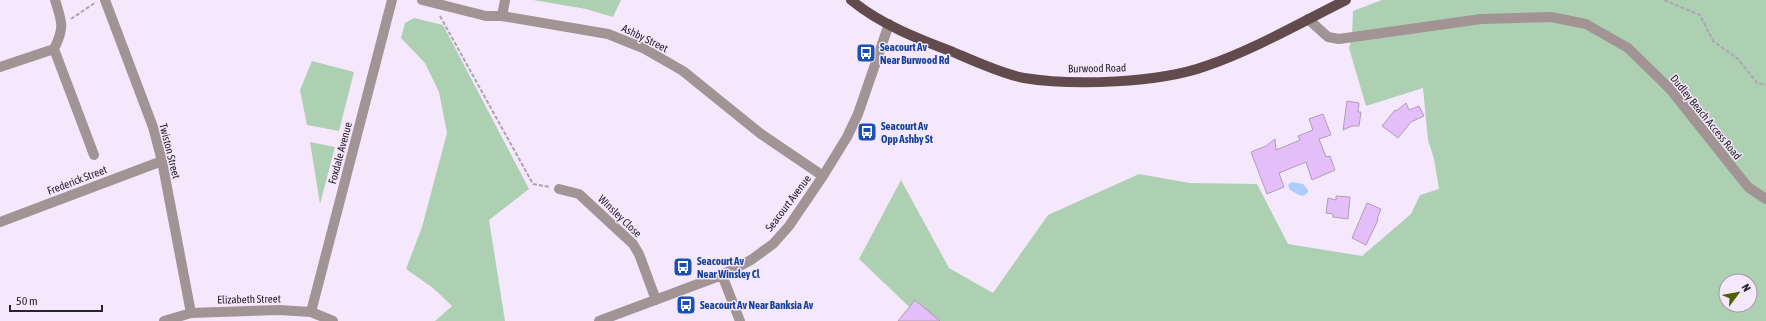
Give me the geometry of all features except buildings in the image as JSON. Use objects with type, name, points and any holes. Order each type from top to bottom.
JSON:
[{"type":"main road","name":"Burwood Road","points":[[851,0],[889,24],[938,47],[1023,78],[1068,81],[1117,81],[1162,76],[1205,66],[1243,51],[1346,0]]},
{"type":"street","points":[[54,0],[62,19],[61,34],[54,49],[94,155]]},
{"type":"street","name":"Twiston Street","points":[[105,0],[153,127],[162,161],[191,313]]},
{"type":"street","name":"Foxdale Avenue","points":[[311,312],[392,0]]},
{"type":"street","name":"Ashby Street","points":[[422,0],[486,16],[502,16],[608,34],[643,48],[683,71],[761,134],[824,176]]},
{"type":"street","points":[[502,16],[505,0]]},
{"type":"street","name":"Dudley Beach Access Road","points":[[1308,19],[1328,37],[1339,39],[1481,19],[1551,17],[1586,24],[1628,48],[1670,90],[1748,187],[1766,199]]},
{"type":"street","name":"Seacourt Avenue","points":[[599,321],[722,276],[751,260],[772,244],[789,226],[824,176],[847,137],[858,114],[889,24]]},
{"type":"street","points":[[0,67],[54,49]]},
{"type":"street","name":"Frederick Street","points":[[0,222],[162,161]]},
{"type":"street","name":"Winsley Close","points":[[559,189],[579,194],[633,244],[639,254],[656,300]]},
{"type":"street","points":[[722,276],[740,321]]},
{"type":"street","name":"Elizabeth Street","points":[[164,321],[191,313],[279,310],[311,312],[333,321]]},
{"type":"path","points":[[62,25],[99,0]]},
{"type":"path","points":[[1664,0],[1700,16],[1713,41],[1738,59],[1757,83],[1766,85]]},
{"type":"path","points":[[433,2],[533,184],[559,189]]},
{"type":"green space","points":[[533,0],[621,0],[613,17],[586,9]]},
{"type":"green space","points":[[1382,0],[1766,0],[1766,321],[924,321],[859,259],[901,180],[949,268],[993,293],[1048,215],[1139,174],[1190,183],[1257,184],[1288,244],[1362,256],[1411,214],[1420,195],[1439,189],[1434,159],[1428,140],[1423,88],[1366,106],[1349,48],[1352,37],[1353,11]]},
{"type":"green space","points":[[414,18],[443,25],[529,189],[489,220],[505,321],[435,321],[452,306],[433,288],[406,269],[422,227],[447,133],[439,92],[425,63],[401,38],[405,23]]},
{"type":"green space","points":[[312,61],[354,72],[339,131],[307,125],[300,90]]},
{"type":"green space","points":[[310,142],[335,147],[320,204]]},
{"type":"water","points":[[1291,182],[1303,184],[1308,192],[1302,196],[1290,190],[1288,185]]},
{"type":"place","name":"Seacourt Av Near Burwood Rd","points":[[866,53]]},
{"type":"place","name":"Seacourt Av Opp Ashby St","points":[[867,132]]},
{"type":"place","name":"Seacourt Av Near Winsley Cl","points":[[683,267]]},
{"type":"place","name":"Seacourt Av Near Banksia Av","points":[[686,305]]}]
